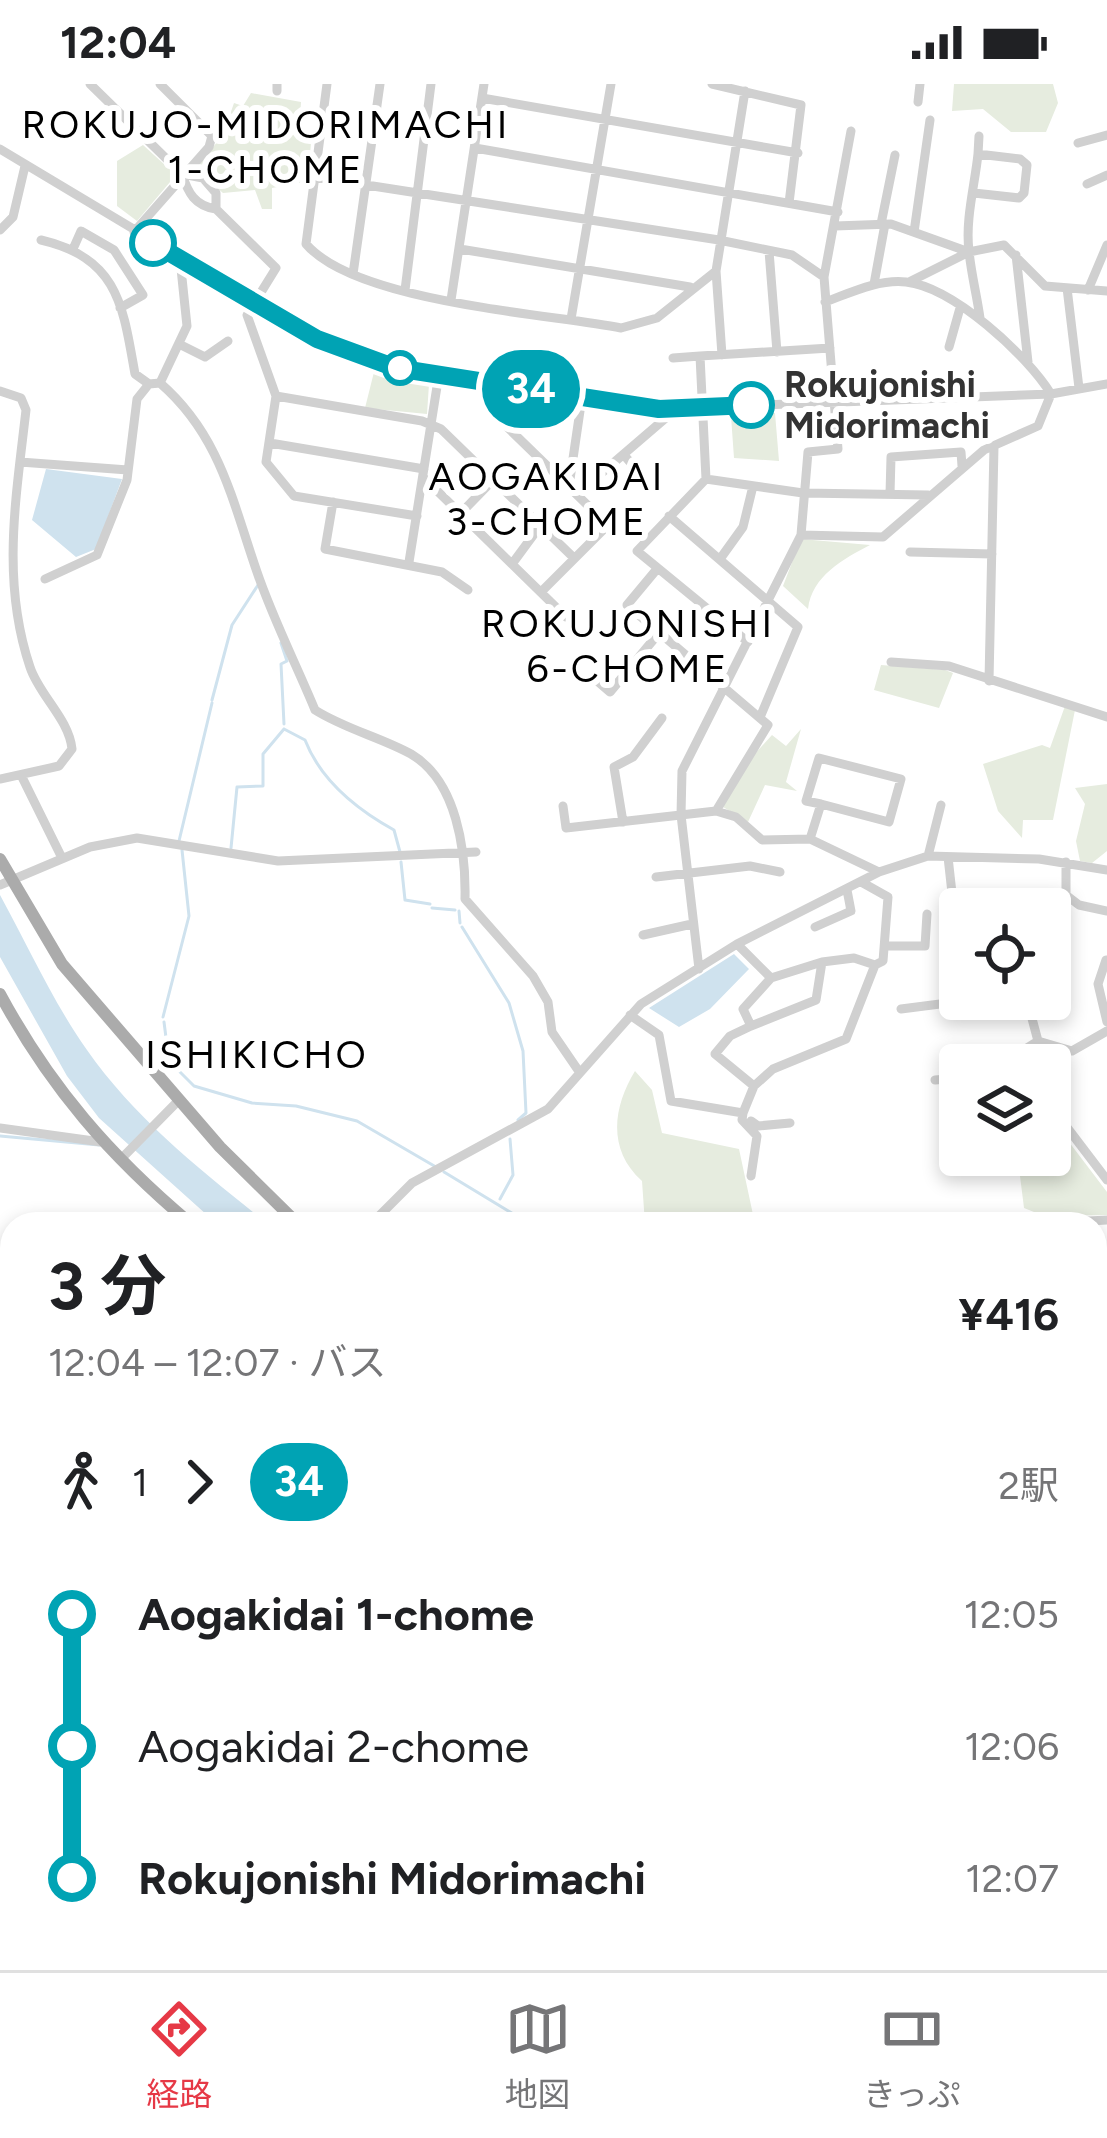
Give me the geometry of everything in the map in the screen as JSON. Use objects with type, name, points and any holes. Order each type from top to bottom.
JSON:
[{"type":"main road","points":[[0,859],[5,882],[62,964],[121,1026],[179,1100],[286,1212]]},
{"type":"main road","points":[[0,994],[56,1089],[101,1142],[177,1212]]},
{"type":"street","points":[[91,84],[182,174],[188,192],[202,207],[216,209],[276,268],[247,315],[276,396],[266,462],[294,496],[417,516]]},
{"type":"street","points":[[134,232],[209,147],[212,136],[160,84]]},
{"type":"street","points":[[327,84],[306,244],[322,263],[451,300],[632,327],[657,318],[690,287],[716,271]]},
{"type":"street","points":[[353,274],[380,84]]},
{"type":"street","points":[[405,290],[431,84]]},
{"type":"street","points":[[451,300],[484,84]]},
{"type":"street","points":[[571,319],[611,84]]},
{"type":"street","points":[[712,84],[801,105],[789,203]]},
{"type":"street","points":[[918,102],[920,84]]},
{"type":"street","points":[[722,355],[716,271],[745,91]]},
{"type":"street","points":[[482,98],[798,153]]},
{"type":"street","points":[[914,232],[930,121]]},
{"type":"street","points":[[698,969],[681,815],[682,771],[801,535],[808,452],[838,449],[824,277],[851,131]]},
{"type":"street","points":[[1078,143],[1107,135]]},
{"type":"street","points":[[980,136],[969,252],[980,318]]},
{"type":"street","points":[[475,148],[838,212]]},
{"type":"street","points":[[0,149],[253,303],[358,356],[439,374],[677,408],[1051,394],[1107,384]]},
{"type":"street","points":[[974,193],[1018,198],[1024,193],[1027,165],[1021,159],[979,154]]},
{"type":"street","points":[[874,284],[895,155]]},
{"type":"street","points":[[7,224],[25,166]]},
{"type":"street","points":[[182,174],[203,178],[216,193],[216,209]]},
{"type":"street","points":[[1087,184],[1107,175]]},
{"type":"street","points":[[315,177],[468,197],[769,250],[792,256],[824,277]]},
{"type":"street","points":[[835,226],[883,224],[969,252]]},
{"type":"street","points":[[73,249],[81,231],[114,250],[142,296],[120,308]]},
{"type":"street","points":[[41,240],[73,249],[107,278],[133,337],[135,374],[183,403],[238,501],[258,574],[315,710],[425,764],[436,777],[471,854],[465,899],[533,976],[548,1002],[552,1032],[578,1070]]},
{"type":"street","points":[[825,302],[874,284],[909,282],[969,252],[998,244],[1046,286],[1107,291]]},
{"type":"street","points":[[1088,290],[1107,244]]},
{"type":"street","points":[[460,249],[690,287]]},
{"type":"street","points":[[769,250],[777,352]]},
{"type":"street","points":[[1016,255],[1028,362]]},
{"type":"street","points":[[45,579],[97,555],[128,470],[137,399],[155,383],[187,326],[180,259]]},
{"type":"street","points":[[1094,268],[1107,267]]},
{"type":"street","points":[[909,282],[980,318],[1028,362],[1051,394]]},
{"type":"street","points":[[1067,288],[1079,388]]},
{"type":"street","points":[[949,347],[959,308]]},
{"type":"street","points":[[178,344],[205,357],[228,341]]},
{"type":"street","points":[[673,358],[830,348]]},
{"type":"street","points":[[700,356],[706,479],[637,550],[748,642]]},
{"type":"street","points":[[409,562],[439,374]]},
{"type":"street","points":[[508,386],[504,424],[608,525],[542,591]]},
{"type":"street","points":[[0,391],[21,398],[26,410],[10,538],[12,577],[31,669],[71,740],[66,761],[0,779]]},
{"type":"street","points":[[801,535],[884,537],[962,466],[1038,426],[1051,394]]},
{"type":"street","points":[[276,396],[430,424],[574,558]]},
{"type":"street","points":[[569,486],[582,398]]},
{"type":"street","points":[[597,477],[677,408]]},
{"type":"street","points":[[270,443],[423,473],[566,617]]},
{"type":"street","points":[[988,681],[994,446]]},
{"type":"street","points":[[890,494],[890,457],[961,452],[962,466]]},
{"type":"street","points":[[624,455],[640,475]]},
{"type":"street","points":[[20,462],[128,470]]},
{"type":"street","points":[[706,479],[803,493],[928,495]]},
{"type":"street","points":[[461,513],[493,480]]},
{"type":"street","points":[[720,559],[743,527],[753,486]]},
{"type":"street","points":[[333,502],[325,549],[409,562],[442,572],[468,590]]},
{"type":"street","points":[[669,516],[798,627],[761,715]]},
{"type":"street","points":[[512,564],[540,526]]},
{"type":"street","points":[[910,552],[992,554]]},
{"type":"street","points":[[657,569],[627,605],[768,725],[716,811]]},
{"type":"street","points":[[0,584],[12,577]]},
{"type":"street","points":[[595,679],[610,692],[659,633]]},
{"type":"street","points":[[890,662],[949,666],[1107,716]]},
{"type":"street","points":[[623,822],[614,767],[633,757],[662,718]]},
{"type":"street","points":[[819,758],[901,779],[889,822],[821,805],[806,801],[819,758]]},
{"type":"street","points":[[21,775],[62,858]]},
{"type":"street","points":[[810,839],[821,805]]},
{"type":"street","points":[[928,856],[941,805]]},
{"type":"street","points":[[563,806],[566,828],[716,811],[736,818],[762,840],[810,839],[879,872]]},
{"type":"street","points":[[5,882],[62,858],[137,838],[278,861],[471,854]]},
{"type":"street","points":[[382,1212],[412,1183],[548,1109],[629,1015],[737,944],[879,872],[928,856],[1066,862],[1102,869],[1107,859]]},
{"type":"street","points":[[948,857],[951,888]]},
{"type":"street","points":[[1066,862],[1066,895],[1079,905],[1107,911]]},
{"type":"street","points":[[656,877],[750,866],[780,872]]},
{"type":"street","points":[[751,1176],[757,1136],[742,1120],[754,1086],[773,1069],[846,1039],[875,965],[883,961],[888,897],[863,883]]},
{"type":"street","points":[[815,927],[851,910],[847,890]]},
{"type":"street","points":[[886,946],[925,946],[927,914]]},
{"type":"street","points":[[643,934],[692,924]]},
{"type":"street","points":[[737,944],[771,977]]},
{"type":"street","points":[[751,1026],[743,1009],[771,977],[854,958],[875,965]]},
{"type":"street","points":[[1106,960],[1098,984],[1107,1022]]},
{"type":"street","points":[[754,1086],[715,1054],[730,1036],[816,1000],[822,962]]},
{"type":"street","points":[[901,1009],[939,1003]]},
{"type":"street","points":[[629,1015],[659,1036],[670,1101],[743,1113],[758,1126],[790,1123]]},
{"type":"street","points":[[1032,1020],[1038,1041]]},
{"type":"street","points":[[1033,1044],[1038,1041],[1072,1051],[1107,1031]]},
{"type":"street","points":[[935,1080],[939,1080]]},
{"type":"street","points":[[121,1159],[179,1100]]},
{"type":"street","points":[[0,1128],[101,1142]]},
{"type":"street","points":[[1071,1133],[1107,1180]]},
{"type":"street","points":[[1095,1164],[1107,1151]]},
{"type":"shaded area","points":[[954,84],[1053,84],[1058,103],[1046,132],[1011,132],[983,109],[952,111]]},
{"type":"shaded area","points":[[251,93],[301,102],[299,136],[311,142],[308,181],[272,188],[272,209],[262,209],[255,190],[223,193],[195,169],[223,135],[234,103],[243,106]]},
{"type":"shaded area","points":[[143,145],[176,175],[137,221],[117,206],[117,161]]},
{"type":"shaded area","points":[[374,372],[429,384],[427,414],[365,408]]},
{"type":"shaded area","points":[[775,413],[779,461],[734,458],[731,416]]},
{"type":"shaded area","points":[[801,539],[870,545],[822,578],[808,609],[783,586]]},
{"type":"shaded area","points":[[881,665],[953,673],[939,708],[874,690]]},
{"type":"shaded area","points":[[1065,706],[1075,710],[1053,820],[1023,820],[1022,838],[998,811],[983,764],[1042,745],[1050,748]]},
{"type":"shaded area","points":[[801,729],[786,782],[797,791],[765,785],[748,822],[723,807],[751,758],[772,735],[786,746]]},
{"type":"shaded area","points":[[1107,784],[1107,851],[1092,863],[1080,861],[1076,841],[1085,804],[1075,788]]},
{"type":"shaded area","points":[[635,1071],[652,1090],[662,1133],[739,1149],[752,1212],[644,1212],[642,1181],[623,1156],[617,1128]]},
{"type":"shaded area","points":[[1071,1145],[1107,1192],[1107,1212],[1024,1208],[1020,1176],[1071,1176]]},
{"type":"water","points":[[46,469],[122,479],[96,549],[76,557],[32,520]]},
{"type":"water","points":[[0,895],[63,1013],[106,1075],[171,1143],[253,1212],[204,1212],[99,1118],[67,1076],[0,957]]},
{"type":"water","points":[[734,954],[749,969],[710,1009],[679,1027],[649,1008]]},
{"type":"waterway","points":[[212,700],[232,625],[258,585]]},
{"type":"waterway","points":[[281,643],[287,661],[281,664],[284,724]]},
{"type":"waterway","points":[[179,841],[212,703]]},
{"type":"waterway","points":[[284,729],[305,740],[320,768],[341,792],[394,830],[400,852]]},
{"type":"waterway","points":[[231,848],[237,787],[263,786],[263,754],[284,729]]},
{"type":"waterway","points":[[163,1017],[189,916],[182,850]]},
{"type":"waterway","points":[[401,862],[405,900],[430,904]]},
{"type":"waterway","points":[[432,908],[455,910]]},
{"type":"waterway","points":[[459,911],[460,923]]},
{"type":"waterway","points":[[462,927],[509,1003],[523,1051],[526,1113],[518,1120]]},
{"type":"waterway","points":[[164,1022],[169,1061],[194,1086],[252,1103],[296,1106],[357,1121],[436,1167]]},
{"type":"waterway","points":[[0,1136],[99,1145]]},
{"type":"waterway","points":[[500,1199],[513,1175],[510,1139]]},
{"type":"waterway","points":[[444,1172],[510,1212]]},
{"type":"bus line","name":"34","points":[[153,243],[317,339],[396,368],[659,409],[751,405]]},
{"type":"place","name":"Rokujonishi Midorimachi","points":[[751,405]]},
{"type":"district","name":"ROKUJO-MIDORIMACHI 1-CHOME","points":[[266,146]]},
{"type":"district","name":"AOGAKIDAI 3-CHOME","points":[[547,498]]},
{"type":"district","name":"ROKUJONISHI 6-CHOME","points":[[628,646]]},
{"type":"district","name":"ISHIKICHO","points":[[257,1054]]}]
